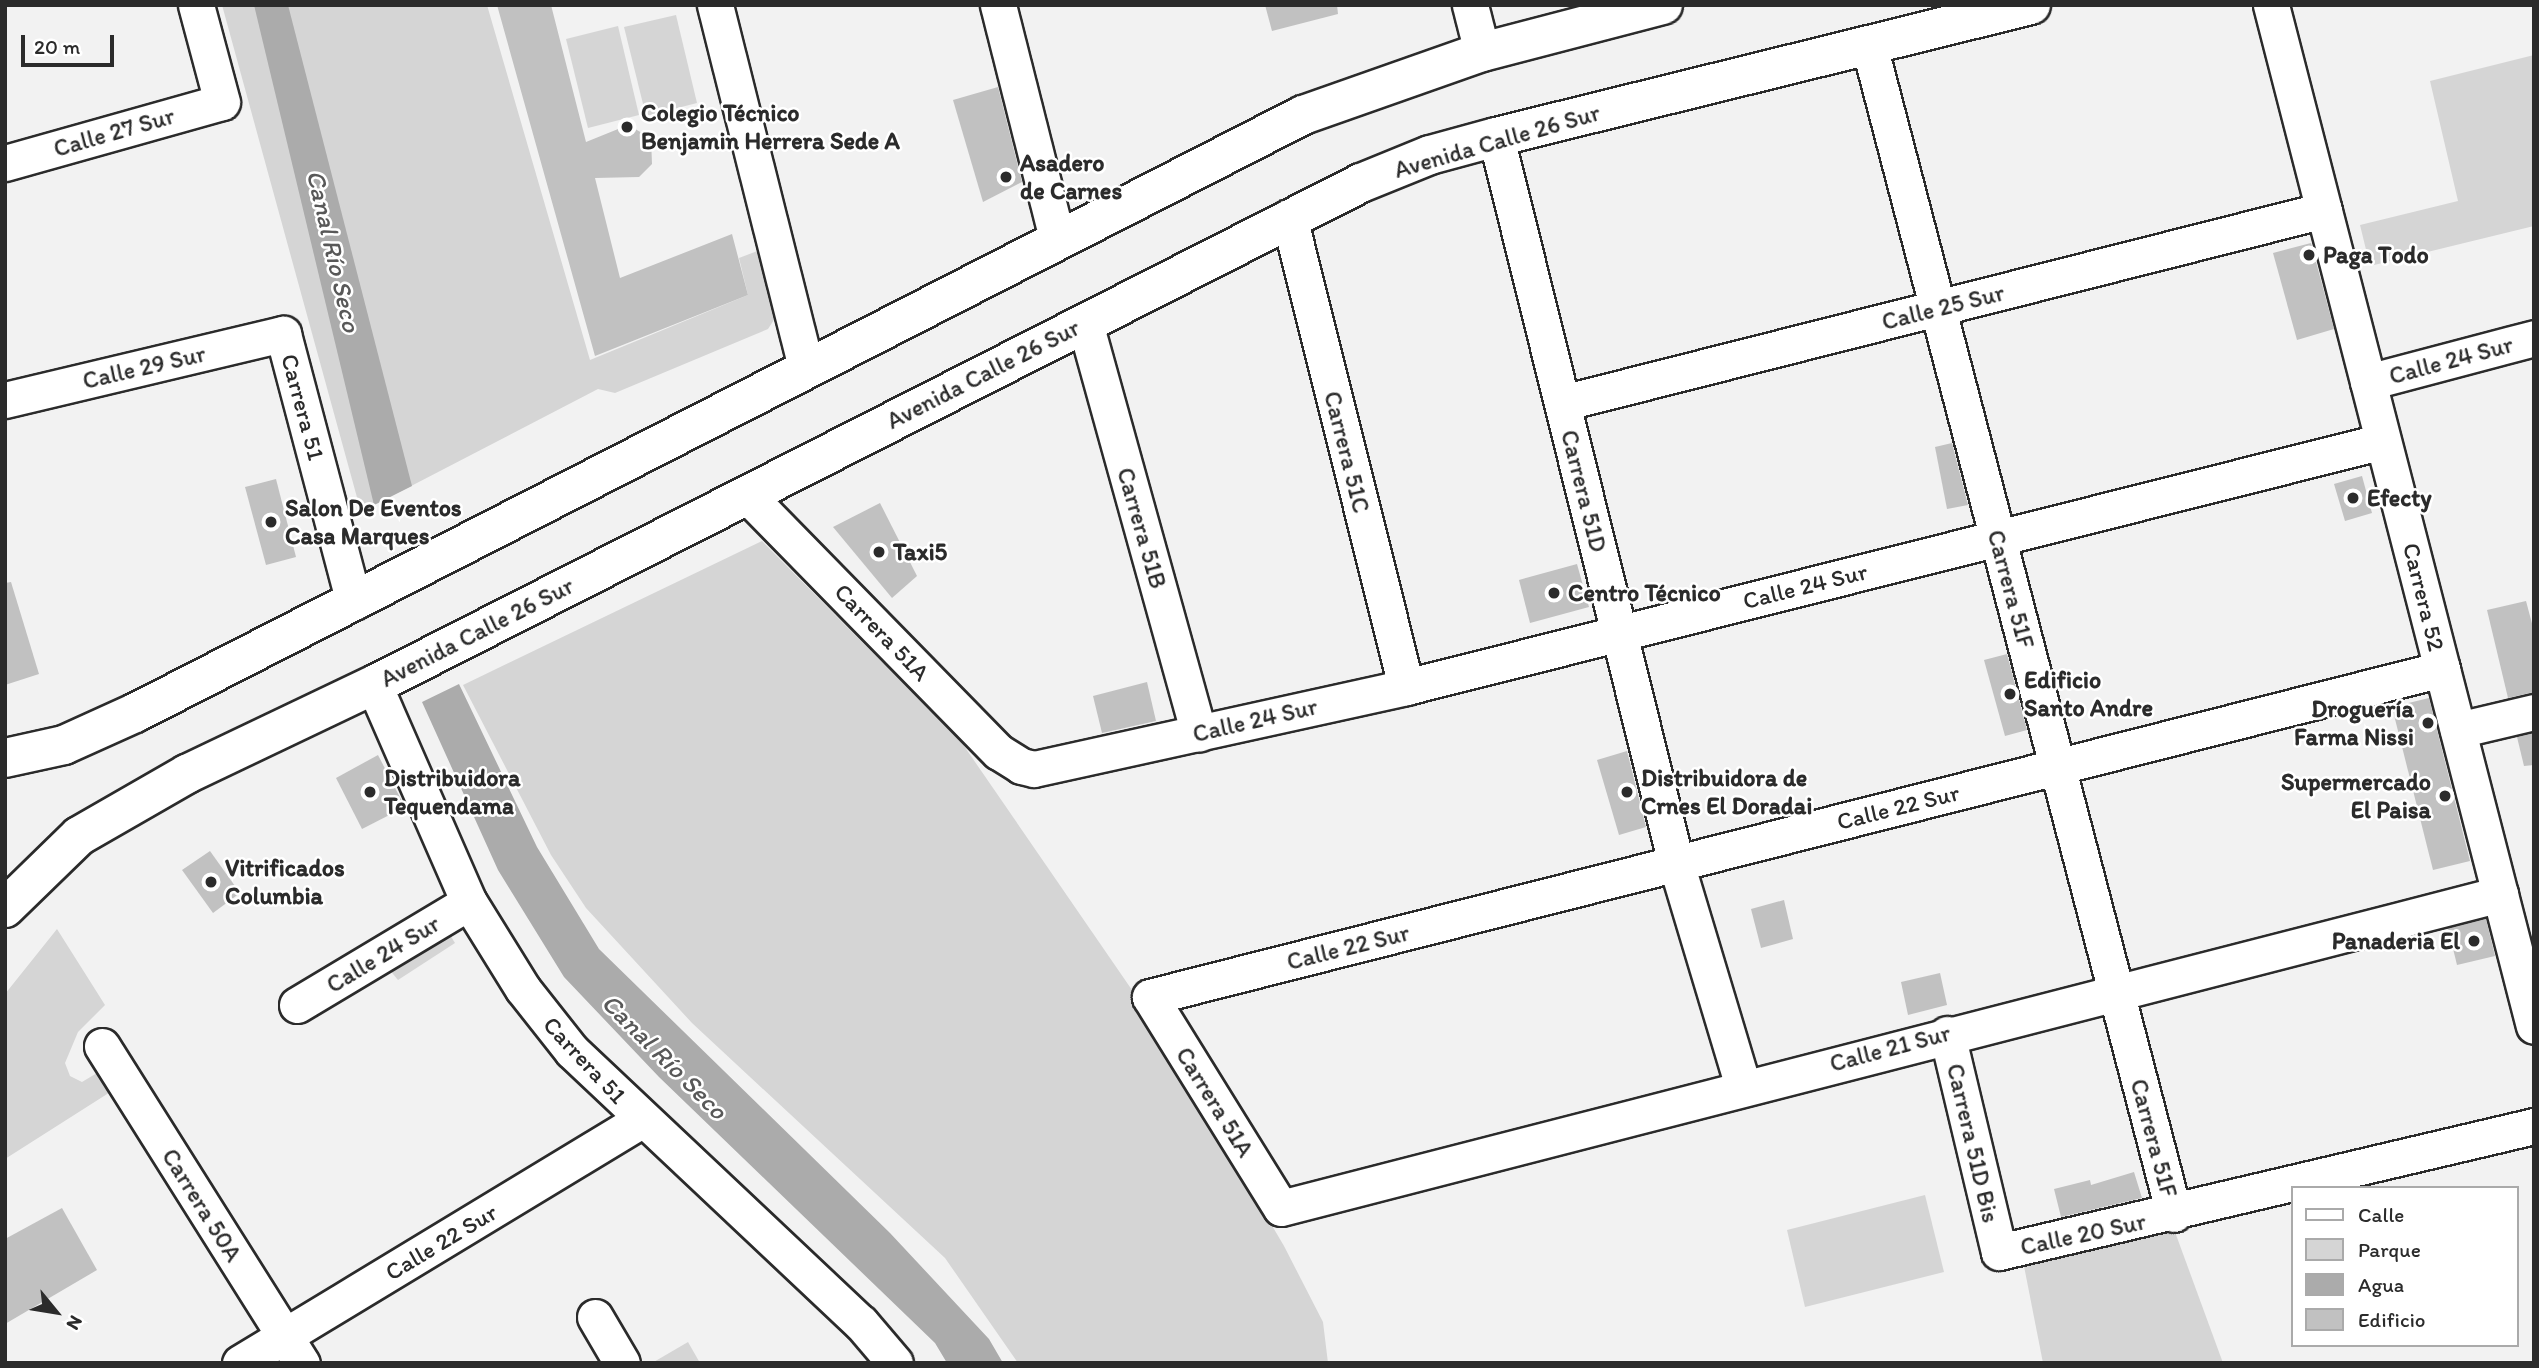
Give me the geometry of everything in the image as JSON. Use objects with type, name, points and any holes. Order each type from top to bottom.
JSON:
[{"type":"main road","points":[[5,758],[64,745],[135,713],[806,367],[1303,115],[1482,52],[1663,5]]},
{"type":"main road","name":"Avenida Calle 26 Sur","points":[[5,908],[79,835],[187,774],[374,685],[1289,218],[1396,168],[1496,137],[2031,5]]},
{"type":"street","name":"Calle 27 Sur","points":[[5,163],[222,102],[196,5]]},
{"type":"street","points":[[715,5],[806,367]]},
{"type":"street","points":[[998,5],[1058,238]]},
{"type":"street","points":[[1470,5],[1482,52]]},
{"type":"street","name":"Carrera 52","points":[[2271,5],[2534,1026]]},
{"type":"street","name":"Carrera 51F","points":[[1869,45],[2174,1214]]},
{"type":"street","name":"Carrera 51D","points":[[1496,137],[1676,863],[1743,1087]]},
{"type":"street","name":"Calle 25 Sur","points":[[1562,403],[2324,210]]},
{"type":"street","name":"Carrera 51C","points":[[1289,218],[1406,687]]},
{"type":"street","name":"Carrera 51B","points":[[1085,323],[1199,733]]},
{"type":"street","name":"Calle 29 Sur","points":[[5,400],[283,334]]},
{"type":"street","name":"Carrera 51","points":[[283,334],[354,602]]},
{"type":"street","name":"Calle 24 Sur","points":[[2368,382],[2534,338]]},
{"type":"street","name":"Calle 24 Sur","points":[[1021,766],[1046,767],[1406,687],[2383,441]]},
{"type":"street","name":"Carrera 51A","points":[[746,494],[999,752],[1021,766]]},
{"type":"street","name":"Calle 22 Sur","points":[[1150,997],[2442,669]]},
{"type":"street","name":"Carrera 51","points":[[374,685],[469,902],[540,1010],[572,1051],[642,1120],[861,1323],[895,1363]]},
{"type":"street","points":[[2458,730],[2534,712]]},
{"type":"street","name":"Calle 21 Sur","points":[[1281,1208],[2115,989],[2500,894]]},
{"type":"street","name":"Calle 24 Sur","points":[[297,1005],[469,902]]},
{"type":"street","name":"Carrera 51A","points":[[1150,997],[1281,1208]]},
{"type":"street","name":"Carrera 51D Bis","points":[[1947,1034],[1998,1252]]},
{"type":"street","name":"Carrera 50A","points":[[102,1046],[293,1349]]},
{"type":"street","name":"Calle 22 Sur","points":[[240,1363],[293,1349],[642,1120]]},
{"type":"street","name":"Calle 20 Sur","points":[[1998,1252],[2174,1214],[2534,1126]]},
{"type":"street","points":[[596,1317],[622,1363]]},
{"type":"green space","points":[[222,5],[487,5],[590,360],[748,295],[739,258],[765,248],[781,309],[768,329],[615,393],[598,389],[361,512]]},
{"type":"green space","points":[[676,15],[697,103],[646,116],[624,27]]},
{"type":"green space","points":[[618,26],[639,115],[588,128],[566,39]]},
{"type":"green space","points":[[2534,55],[2534,226],[2370,266],[2360,225],[2458,201],[2430,81]]},
{"type":"green space","points":[[762,541],[962,743],[1143,1006],[1284,1246],[1323,1322],[1328,1363],[1018,1363],[945,1258],[692,1023],[586,908],[551,855],[463,685]]},
{"type":"green space","points":[[57,929],[105,1005],[78,1032],[65,1063],[70,1076],[82,1082],[102,1070],[115,1089],[5,1159],[5,994]]},
{"type":"green space","points":[[447,930],[455,943],[398,980],[388,968]]},
{"type":"green space","points":[[1925,1195],[1944,1272],[1805,1307],[1787,1230]]},
{"type":"green space","points":[[2175,1232],[2223,1363],[2043,1363],[2023,1261]]},
{"type":"green space","points":[[688,1342],[700,1363],[652,1363]]},
{"type":"water","name":"Canal Río Seco","points":[[254,5],[288,5],[412,486],[374,505]]},
{"type":"water","name":"Canal Río Seco","points":[[459,684],[537,847],[599,949],[890,1233],[989,1339],[1003,1363],[947,1363],[935,1343],[659,1077],[564,977],[498,870],[422,702]]},
{"type":"building","points":[[497,5],[551,5],[586,142],[628,125],[651,138],[652,164],[639,177],[595,178],[620,278],[732,234],[748,295],[595,356]]},
{"type":"building","points":[[1265,5],[1337,5],[1338,14],[1272,31]]},
{"type":"building","points":[[998,87],[1022,182],[983,202],[953,100]]},
{"type":"building","points":[[2311,243],[2334,329],[2297,340],[2273,253]]},
{"type":"building","points":[[1952,443],[1968,505],[1947,509],[1935,447]]},
{"type":"building","name":"Efecty","points":[[2362,476],[2372,513],[2345,521],[2334,484]]},
{"type":"building","name":"Salon De Eventos Casa Marques","points":[[276,479],[296,557],[266,565],[245,487]]},
{"type":"building","name":"Taxi5","points":[[880,503],[917,576],[892,598],[833,527]]},
{"type":"building","name":"Centro Técnico","points":[[1577,564],[1589,607],[1530,623],[1519,580]]},
{"type":"building","points":[[11,582],[39,674],[5,685],[5,583]]},
{"type":"building","points":[[2526,601],[2534,631],[2534,692],[2508,698],[2487,610]]},
{"type":"building","name":"Edificio Santo Andre","points":[[2007,654],[2027,730],[2005,736],[1984,660]]},
{"type":"building","points":[[1147,682],[1156,721],[1102,733],[1093,696]]},
{"type":"building","points":[[2429,698],[2470,861],[2433,870],[2392,707]]},
{"type":"building","points":[[2534,733],[2534,765],[2524,766],[2517,737]]},
{"type":"building","name":"Distribuidora de Crnes El Doradai","points":[[1627,751],[1646,827],[1619,835],[1597,760]]},
{"type":"building","name":"Distribuidora Tequendama","points":[[378,755],[405,807],[362,829],[336,778]]},
{"type":"building","name":"Vitrificados Columbia","points":[[210,851],[240,893],[213,913],[182,870]]},
{"type":"building","points":[[1784,900],[1793,939],[1761,948],[1751,909]]},
{"type":"building","name":"Panaderia El","points":[[2486,919],[2495,956],[2457,965],[2448,928]]},
{"type":"building","points":[[1940,973],[1947,1005],[1908,1015],[1901,982]]},
{"type":"building","points":[[2134,1172],[2142,1198],[2061,1217],[2054,1189],[2090,1180],[2091,1185]]},
{"type":"building","points":[[62,1208],[97,1270],[5,1324],[5,1239]]},
{"type":"place","name":"Colegio Técnico Benjamin Herrera Sede A","points":[[627,127]]},
{"type":"place","name":"Asadero de Carnes","points":[[1006,177]]},
{"type":"place","name":"Paga Todo","points":[[2309,255]]},
{"type":"place","name":"Efecty","points":[[2353,498]]},
{"type":"place","name":"Salon De Eventos Casa Marques","points":[[271,522]]},
{"type":"place","name":"Taxi5","points":[[879,552]]},
{"type":"place","name":"Centro Técnico","points":[[1554,593]]},
{"type":"place","name":"Edificio Santo Andre","points":[[2010,694]]},
{"type":"place","name":"Droguería Farma Nissi","points":[[2428,723]]},
{"type":"place","name":"Distribuidora Tequendama","points":[[370,792]]},
{"type":"place","name":"Distribuidora de Crnes El Doradai","points":[[1627,792]]},
{"type":"place","name":"Supermercado El Paisa","points":[[2445,796]]},
{"type":"place","name":"Vitrificados Columbia","points":[[211,882]]},
{"type":"place","name":"Panaderia El","points":[[2474,941]]}]
